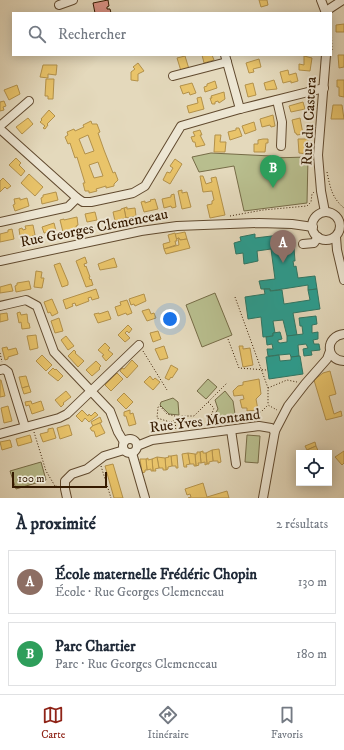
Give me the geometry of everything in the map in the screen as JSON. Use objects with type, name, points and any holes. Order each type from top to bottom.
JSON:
[{"type":"street","points":[[59,5],[73,0]]},
{"type":"street","points":[[320,0],[326,12],[343,0]]},
{"type":"street","name":"Rue du Castera","points":[[325,212],[321,191],[318,156],[326,56]]},
{"type":"street","points":[[173,76],[226,59],[240,109]]},
{"type":"street","points":[[0,129],[77,198],[83,202],[91,202],[133,193],[145,186],[181,126],[240,109],[324,88]]},
{"type":"street","points":[[0,126],[29,100]]},
{"type":"street","points":[[277,100],[282,122],[281,146]]},
{"type":"street","points":[[0,222],[68,207],[77,198]]},
{"type":"street","points":[[337,235],[324,240],[318,237],[312,227],[317,216],[325,212],[334,214],[342,222],[337,235],[337,250],[344,280]]},
{"type":"street","name":"Rue Georges Clemenceau","points":[[0,261],[141,231],[177,226],[259,223],[292,224],[312,227]]},
{"type":"street","points":[[303,244],[314,243],[318,237]]},
{"type":"street","points":[[0,306],[26,300],[37,306],[54,352],[110,410],[118,432],[127,448],[145,498]]},
{"type":"street","points":[[263,498],[275,431],[288,406],[309,378],[327,359],[332,340],[340,334],[344,334]]},
{"type":"street","points":[[0,434],[59,418],[67,414],[139,345]]},
{"type":"street","points":[[330,351],[335,358],[341,361]]},
{"type":"street","points":[[309,378],[319,370],[341,361]]},
{"type":"street","points":[[2,369],[8,372],[28,426]]},
{"type":"street","name":"Rue Yves Montand","points":[[137,446],[152,440],[259,426],[271,428],[275,431]]},
{"type":"street","points":[[231,430],[236,464]]},
{"type":"street","points":[[67,498],[65,481],[72,474],[87,469],[104,456],[127,448],[136,450],[136,441],[128,439],[127,448]]},
{"type":"path","points":[[330,190],[337,202],[344,208]]},
{"type":"path","points":[[208,402],[214,408],[209,421],[224,421],[237,418],[240,415],[262,412],[268,405],[268,388],[235,297]]},
{"type":"path","points":[[228,339],[239,368],[266,370]]},
{"type":"path","points":[[139,345],[167,390]]},
{"type":"path","points":[[0,353],[2,369]]},
{"type":"path","points":[[268,388],[287,380],[299,382]]},
{"type":"path","points":[[152,440],[154,424],[165,425],[182,416],[194,416],[227,382]]},
{"type":"path","points":[[268,405],[278,411]]},
{"type":"path","points":[[171,422],[157,418],[158,407],[160,406],[167,414],[175,416]]},
{"type":"path","points":[[237,418],[242,428]]},
{"type":"path","points":[[174,421],[176,437]]},
{"type":"path","points":[[28,426],[46,471],[55,486],[65,487]]},
{"type":"path","points":[[100,460],[111,498]]},
{"type":"green space","points":[[211,153],[271,156],[271,158],[308,157],[307,203],[244,211],[234,166],[199,172],[192,157]]},
{"type":"green space","points":[[215,293],[232,335],[202,347],[186,305]]},
{"type":"green space","points":[[208,379],[217,387],[206,399],[197,391]]},
{"type":"green space","points":[[225,391],[233,401],[235,414],[226,420],[211,420],[218,409],[215,400]]},
{"type":"green space","points":[[173,398],[178,402],[179,415],[169,414],[160,405],[161,402]]},
{"type":"green space","points":[[247,435],[260,436],[258,463],[245,462]]},
{"type":"green space","points":[[41,462],[46,480],[16,489],[10,471]]},
{"type":"building: Logements","points":[[259,0],[267,0],[268,5],[261,7]]},
{"type":"building: Logements","points":[[344,24],[344,32],[336,32],[336,25]]},
{"type":"building: Logements","points":[[338,55],[344,55],[344,67],[339,68]]},
{"type":"building: Logements","points":[[185,56],[189,69],[181,71],[177,58]]},
{"type":"building: Logements","points":[[202,56],[212,56],[214,60],[204,63]]},
{"type":"building: Logements","points":[[304,56],[312,58],[310,71],[299,70],[299,64],[304,65]]},
{"type":"building: Logements","points":[[259,59],[261,67],[253,69],[254,72],[249,73],[246,63]]},
{"type":"building: Logements","points":[[138,63],[144,71],[138,74],[138,81],[131,80],[131,72],[135,69],[133,67]]},
{"type":"building: Logements","points":[[43,65],[57,65],[56,75],[48,74],[48,78],[40,77]]},
{"type":"building: Logements","points":[[288,70],[289,75],[296,73],[298,81],[283,83],[280,72]]},
{"type":"building: Logements","points":[[46,79],[54,79],[53,99],[48,99],[48,96],[45,96]]},
{"type":"building: Logements","points":[[274,80],[277,89],[266,90],[264,83]]},
{"type":"building: Logements","points":[[337,80],[344,80],[344,97],[339,96]]},
{"type":"building: Logements","points":[[215,81],[217,88],[205,92],[204,87]]},
{"type":"building: Logements","points":[[192,83],[196,93],[190,95],[189,92],[183,94],[180,86]]},
{"type":"building: Logements","points":[[253,83],[256,95],[248,97],[245,85]]},
{"type":"building: Logements","points":[[17,85],[20,94],[9,100],[4,90]]},
{"type":"building: Logements","points":[[224,92],[225,99],[219,103],[218,101],[215,102],[215,104],[212,104],[210,98],[212,98],[211,96]]},
{"type":"building: Logements","points":[[201,97],[204,109],[189,113],[187,106],[198,103],[197,98]]},
{"type":"building: Logements","points":[[4,101],[6,106],[3,107],[4,110],[0,111],[0,102]]},
{"type":"building: Logements","points":[[303,102],[305,109],[291,112],[289,106]]},
{"type":"building: Logements","points":[[333,105],[342,105],[344,119],[331,119]]},
{"type":"building: Logements","points":[[49,110],[55,116],[47,124],[48,125],[45,129],[43,128],[45,126],[40,122]]},
{"type":"building: Logements","points":[[273,115],[275,126],[271,127],[270,125],[262,127],[260,119]]},
{"type":"building: Logements","points":[[28,118],[33,124],[22,134],[16,127]]},
{"type":"building: Logements","points":[[300,118],[303,134],[297,135],[295,133],[292,120]]},
{"type":"building: Logements","points":[[91,121],[92,124],[97,124],[100,132],[98,133],[104,150],[113,173],[115,172],[118,180],[114,186],[106,188],[106,186],[89,193],[89,191],[85,191],[83,183],[85,183],[77,157],[75,158],[70,143],[68,144],[65,137],[68,135],[67,132],[74,129],[75,131],[84,127],[83,125]],"holes":[[[88,135],[94,151],[85,154],[79,139]],[[98,162],[103,176],[94,178],[89,165]]]},
{"type":"building: Logements","points":[[254,122],[256,130],[245,134],[242,126]]},
{"type":"building: Logements","points":[[236,128],[239,128],[242,136],[230,140],[228,132],[236,130]]},
{"type":"building: Logements","points":[[200,130],[202,135],[200,135],[205,145],[196,147],[195,142],[193,142],[191,137],[195,136],[193,132]]},
{"type":"building: Logements","points":[[215,135],[221,135],[220,142],[226,142],[225,152],[214,152]]},
{"type":"building: Logements","points":[[268,139],[265,152],[254,152],[254,144],[258,144],[258,140]]},
{"type":"building: Logements","points":[[298,139],[308,139],[307,154],[299,153]]},
{"type":"building: Logements","points":[[16,158],[21,163],[19,165],[25,171],[21,176],[9,165]]},
{"type":"building: Logements","points":[[175,159],[182,164],[170,184],[163,180],[167,172],[170,173],[173,168],[170,166]]},
{"type":"building: Logements","points":[[29,174],[43,187],[35,196],[21,183]]},
{"type":"building: Logements","points":[[200,176],[203,176],[206,184],[212,182],[211,178],[216,177],[225,215],[210,218],[207,205],[212,204],[212,201],[214,200],[212,191],[203,192]]},
{"type":"building: Logements","points":[[3,178],[11,186],[7,189],[5,187],[0,192],[0,181]]},
{"type":"building: Logements","points":[[182,190],[182,193],[187,192],[191,207],[182,209],[178,191]]},
{"type":"building: Logements","points":[[56,192],[58,200],[42,204],[41,198],[43,195]]},
{"type":"building: Logements","points":[[174,194],[176,207],[172,208],[171,206],[164,208],[162,199],[171,197],[171,195]]},
{"type":"building: Logements","points":[[20,198],[20,200],[27,198],[29,206],[15,211],[13,205],[15,204],[14,199]]},
{"type":"building: Logements","points":[[155,199],[158,209],[144,212],[141,202],[145,201],[145,203]]},
{"type":"building: Logements","points":[[127,207],[127,209],[135,208],[136,216],[126,218],[124,208]]},
{"type":"building: Logements","points":[[124,208],[126,218],[115,221],[113,212]]},
{"type":"building: Logements","points":[[95,212],[97,220],[87,222],[85,214]]},
{"type":"building: Logements","points":[[77,217],[77,229],[63,232],[60,220]]},
{"type":"building: Logements","points":[[54,223],[56,231],[44,233],[42,227]]},
{"type":"building: Logements","points":[[33,225],[35,235],[32,236],[33,237],[24,239],[23,236],[20,236],[19,229],[22,228],[23,230],[26,229],[25,226]]},
{"type":"building: Logements","points":[[12,229],[14,239],[0,242],[0,234],[8,232],[8,230]]},
{"type":"building: Logements","points":[[185,232],[187,239],[176,239],[175,234]]},
{"type":"building: Logements","points":[[175,233],[177,241],[175,241],[176,245],[164,249],[163,244],[170,242],[168,235]]},
{"type":"building: Logements","points":[[178,238],[180,240],[187,239],[190,248],[166,254],[164,249],[179,245]]},
{"type":"building: Logements","points":[[85,257],[87,263],[84,264],[93,285],[86,287],[76,261]]},
{"type":"building: Logements","points":[[114,258],[117,267],[100,270],[98,264]]},
{"type":"building: Logements","points":[[60,263],[68,282],[68,285],[62,287],[54,265]]},
{"type":"building: Logements","points":[[36,271],[42,272],[41,278],[44,278],[42,288],[34,287]]},
{"type":"building: Logements","points":[[29,281],[31,289],[16,292],[15,286],[17,283]]},
{"type":"building: Logements","points":[[11,284],[13,291],[0,293],[0,287]]},
{"type":"building: Logements","points":[[96,289],[99,298],[92,300],[91,297],[88,298],[89,301],[76,306],[75,303],[72,304],[73,306],[66,309],[63,300]]},
{"type":"building: Logements","points":[[144,294],[146,301],[135,306],[134,304],[131,305],[129,299]]},
{"type":"building: Logements","points":[[52,299],[58,313],[52,316],[50,312],[48,313],[44,302]]},
{"type":"building: Logements","points":[[127,300],[132,313],[127,315],[126,313],[118,316],[115,307],[121,305],[120,302]]},
{"type":"building: Logements","points":[[149,309],[151,314],[154,313],[156,318],[147,321],[142,311]]},
{"type":"building: Logements","points":[[108,311],[111,319],[98,323],[94,314]]},
{"type":"building: Logements","points":[[20,312],[21,315],[27,314],[30,328],[22,329],[17,313]]},
{"type":"building: Logements","points":[[7,313],[8,320],[0,322],[0,314]]},
{"type":"building: Logements","points":[[59,318],[63,331],[55,333],[51,321]]},
{"type":"building: Logements","points":[[128,325],[132,329],[129,333],[127,331],[125,333],[130,338],[125,342],[118,335]]},
{"type":"building: Logements","points":[[158,331],[161,339],[153,342],[150,333]]},
{"type":"building: Logements","points":[[36,335],[38,348],[30,350],[27,336]]},
{"type":"building: Logements","points":[[66,336],[74,346],[68,350],[61,340]]},
{"type":"building: Logements","points":[[105,343],[110,348],[108,350],[113,354],[106,361],[102,356],[104,355],[98,350]]},
{"type":"building: Logements","points":[[164,346],[168,358],[160,360],[155,349]]},
{"type":"building: Logements","points":[[239,346],[243,346],[243,349],[250,348],[253,365],[243,367]]},
{"type":"building: Logements","points":[[7,347],[8,350],[16,348],[18,354],[8,357],[8,359],[5,360],[2,348]]},
{"type":"building: Logements","points":[[74,350],[76,352],[75,353],[84,361],[78,367],[68,356]]},
{"type":"building: Logements","points":[[42,355],[52,365],[46,371],[36,361]]},
{"type":"building: Logements","points":[[132,360],[138,366],[127,378],[120,371],[122,368],[124,369]]},
{"type":"building: Logements","points":[[96,361],[101,366],[99,368],[100,369],[92,376],[86,370]]},
{"type":"building: Logements","points":[[171,365],[178,369],[169,380],[165,378]]},
{"type":"building: Logements","points":[[53,368],[63,376],[58,381],[48,373]]},
{"type":"building: Logements","points":[[330,371],[336,394],[329,396],[334,414],[341,411],[342,416],[326,420],[314,380],[323,373]]},
{"type":"building: Logements","points":[[117,373],[123,379],[111,391],[105,385]]},
{"type":"building: Logements","points":[[26,376],[29,386],[22,388],[19,377]]},
{"type":"building: Logements","points":[[150,376],[153,380],[155,378],[160,382],[153,390],[144,382]]},
{"type":"building: Logements","points":[[259,379],[261,394],[256,399],[258,410],[247,411],[247,408],[242,408],[240,400],[244,399],[243,395],[234,396],[233,391],[238,386],[243,385],[243,382]]},
{"type":"building: Logements","points":[[0,380],[5,396],[0,397]]},
{"type":"building: Logements","points":[[29,386],[31,392],[24,394],[22,388]]},
{"type":"building: Logements","points":[[66,391],[71,397],[63,403],[64,404],[61,407],[55,400]]},
{"type":"building: Logements","points":[[124,393],[133,402],[126,409],[117,400]]},
{"type":"building: Logements","points":[[31,401],[32,404],[41,401],[44,410],[32,414],[29,405],[26,406],[25,402]]},
{"type":"building: Logements","points":[[8,406],[12,421],[4,423],[1,408]]},
{"type":"building: Logements","points":[[82,410],[88,416],[89,414],[91,416],[95,412],[98,415],[89,422],[85,418],[82,422],[76,416]]},
{"type":"building: Logements","points":[[130,410],[130,414],[133,413],[136,424],[129,426],[126,416],[124,416],[124,412]]},
{"type":"building: Logements","points":[[100,417],[102,422],[93,426],[91,422]]},
{"type":"building: Logements","points":[[100,423],[105,433],[96,437],[94,431],[90,428]]},
{"type":"building: Logements","points":[[69,425],[72,435],[60,439],[57,428]]},
{"type":"building: Logements","points":[[53,428],[56,438],[43,442],[40,434],[48,432],[48,429]]},
{"type":"building: Logements","points":[[30,435],[32,442],[18,446],[16,439]]},
{"type":"building: Logements","points":[[10,440],[12,447],[2,450],[0,442]]},
{"type":"building: Logements","points":[[315,442],[316,446],[307,450],[305,446]]},
{"type":"building: Logements","points":[[316,446],[318,450],[307,450]]},
{"type":"building: Logements","points":[[219,449],[221,462],[218,463],[218,461],[213,461],[212,450]]},
{"type":"building: Logements","points":[[212,450],[213,461],[207,464],[206,453]]},
{"type":"building: Logements","points":[[203,451],[203,453],[206,453],[207,464],[205,465],[205,462],[201,463],[200,452]]},
{"type":"building: Logements","points":[[344,451],[344,463],[342,465],[335,457]]},
{"type":"building: Logements","points":[[197,452],[200,452],[201,463],[198,463],[199,465],[196,466],[195,454],[197,454]]},
{"type":"building: Logements","points":[[188,453],[190,464],[186,465],[187,467],[184,467],[182,454]]},
{"type":"building: Logements","points":[[188,453],[195,454],[196,466],[194,466],[194,464],[190,464]]},
{"type":"building: Logements","points":[[177,455],[178,468],[176,468],[176,466],[172,466],[171,456]]},
{"type":"building: Logements","points":[[168,456],[171,456],[172,466],[168,467],[166,470],[165,458],[169,457]]},
{"type":"building: Logements","points":[[157,457],[165,458],[166,470],[159,468]]},
{"type":"building: Logements","points":[[157,457],[159,468],[155,469],[156,471],[153,471],[152,459]]},
{"type":"building: Logements","points":[[148,458],[148,460],[152,459],[153,471],[151,471],[151,469],[147,470],[146,459]]},
{"type":"building: Logements","points":[[140,459],[146,459],[147,470],[142,473]]},
{"type":"building: Logements","points":[[113,464],[123,498],[114,498],[105,466]]},
{"type":"building: Logements","points":[[203,483],[207,497],[227,491],[229,498],[188,498],[191,497],[190,494],[187,495],[185,489]]},
{"type":"building: Écoles","points":[[255,234],[255,238],[280,235],[281,240],[283,240],[283,237],[292,236],[293,243],[291,243],[291,248],[294,248],[295,261],[293,261],[294,267],[296,266],[298,278],[315,276],[317,289],[308,290],[308,285],[270,291],[270,289],[261,289],[259,281],[275,279],[271,249],[257,251],[258,261],[244,264],[243,253],[236,254],[234,243],[241,241],[240,237]]},
{"type":"building: Écoles","points":[[264,289],[270,289],[270,291],[282,290],[284,304],[310,300],[308,290],[317,289],[320,309],[293,313],[297,335],[287,336],[283,320],[273,321],[275,333],[273,333],[273,336],[263,337],[261,317],[248,319],[245,297],[265,294]]},
{"type":"building: Écoles","points":[[316,316],[317,324],[312,325],[312,333],[318,332],[318,339],[313,340],[314,344],[319,344],[320,350],[311,351],[312,355],[304,356],[303,349],[308,348],[306,344],[298,345],[299,356],[291,357],[290,354],[268,356],[267,349],[273,349],[272,344],[267,345],[266,337],[273,336],[273,333],[280,332],[282,339],[278,340],[278,342],[287,342],[287,336],[303,334],[299,318]]},
{"type":"building: Écoles","points":[[279,355],[280,361],[291,360],[291,357],[300,356],[303,374],[269,379],[266,357]]},
{"type":"building: Autres","points":[[108,0],[109,6],[107,9],[110,9],[111,12],[95,12],[93,3]]},
{"type":"place","name":"Parc Chartier","points":[[273,188]]},
{"type":"place","name":"École maternelle Frédéric Chopin","points":[[283,263]]}]
